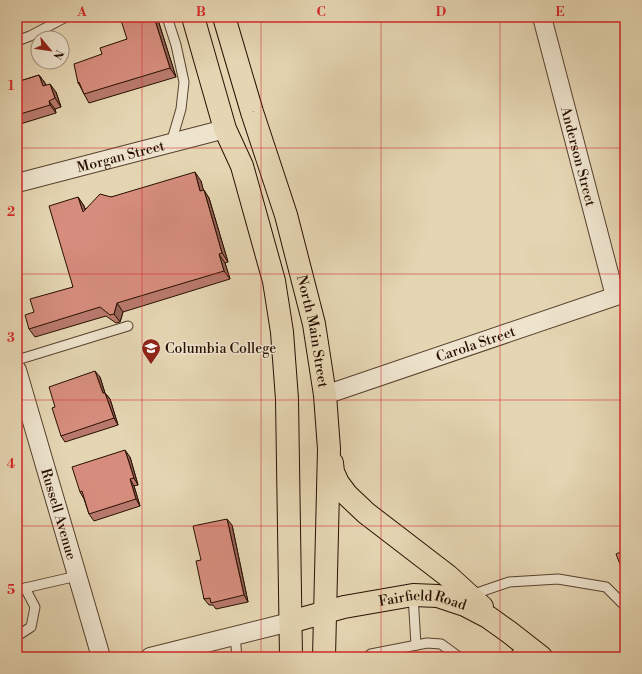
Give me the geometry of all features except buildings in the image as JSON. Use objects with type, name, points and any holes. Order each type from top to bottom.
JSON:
[{"type":"main road","name":"North Main Street","points":[[193,17],[225,129],[242,166],[274,281],[282,332],[287,398],[291,657]]},
{"type":"main road","name":"North Main Street","points":[[224,17],[252,112],[286,215],[314,324],[325,395],[330,449],[324,657]]},
{"type":"main road","points":[[330,449],[333,472],[338,483],[347,495],[366,513],[448,576],[509,632]]},
{"type":"main road","name":"Fairfield Road","points":[[290,622],[344,608],[413,595],[438,596],[465,605],[488,617],[509,632],[527,653]]},
{"type":"street","name":"Anderson Street","points":[[542,17],[620,294]]},
{"type":"street","name":"Morgan Street","points":[[17,183],[225,129]]},
{"type":"street","name":"Carola Street","points":[[325,395],[620,294]]},
{"type":"street","name":"Russell Avenue","points":[[17,370],[101,657]]},
{"type":"street","points":[[150,657],[290,622]]},
{"type":"lane","points":[[17,41],[30,36],[66,17]]},
{"type":"lane","points":[[167,17],[176,45],[184,82],[181,109],[171,143]]},
{"type":"lane","points":[[17,360],[128,326]]},
{"type":"lane","points":[[17,636],[31,627],[35,607],[21,589],[77,576]]},
{"type":"lane","points":[[470,596],[509,582],[558,579],[606,587],[625,606]]},
{"type":"lane","points":[[413,595],[416,645]]},
{"type":"lane","points":[[235,636],[237,657]]},
{"type":"lane","points":[[367,657],[371,654],[427,643],[441,644],[459,657]]},
{"type":"place","name":"Columbia College","points":[[151,365]]}]
